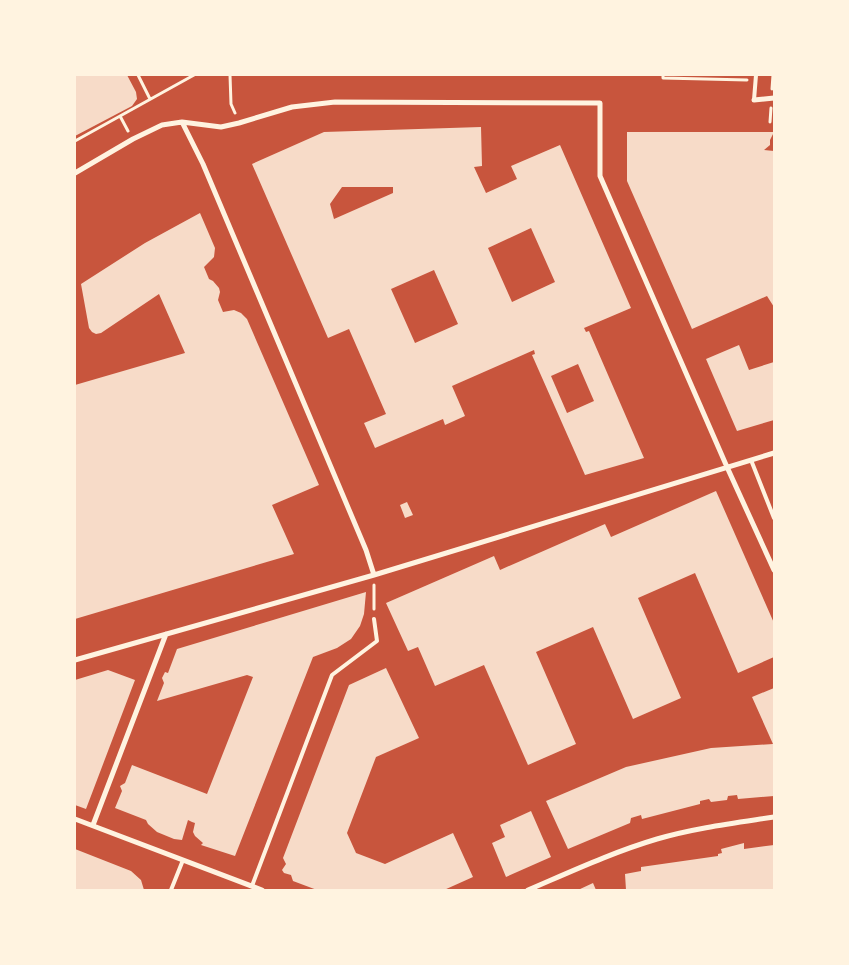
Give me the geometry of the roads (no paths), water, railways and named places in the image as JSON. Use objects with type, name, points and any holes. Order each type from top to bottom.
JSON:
[{"type":"street","points":[[754,100],[774,98]]},
{"type":"street","points":[[75,172],[162,125],[182,122],[221,127],[292,107],[334,102],[600,103],[600,176],[726,467],[774,570]]},
{"type":"street","points":[[182,122],[206,171],[366,550],[374,575]]},
{"type":"street","points":[[75,660],[374,575],[774,453]]},
{"type":"street","points":[[93,825],[166,634]]},
{"type":"street","points":[[528,890],[657,839],[718,825],[774,817]]},
{"type":"street","points":[[75,819],[262,890]]},
{"type":"lane","points":[[754,100],[756,77]]},
{"type":"lane","points":[[751,460],[774,518]]},
{"type":"lane","points":[[252,886],[332,675],[377,642],[374,620]]},
{"type":"lane","points":[[170,890],[183,860]]}]
